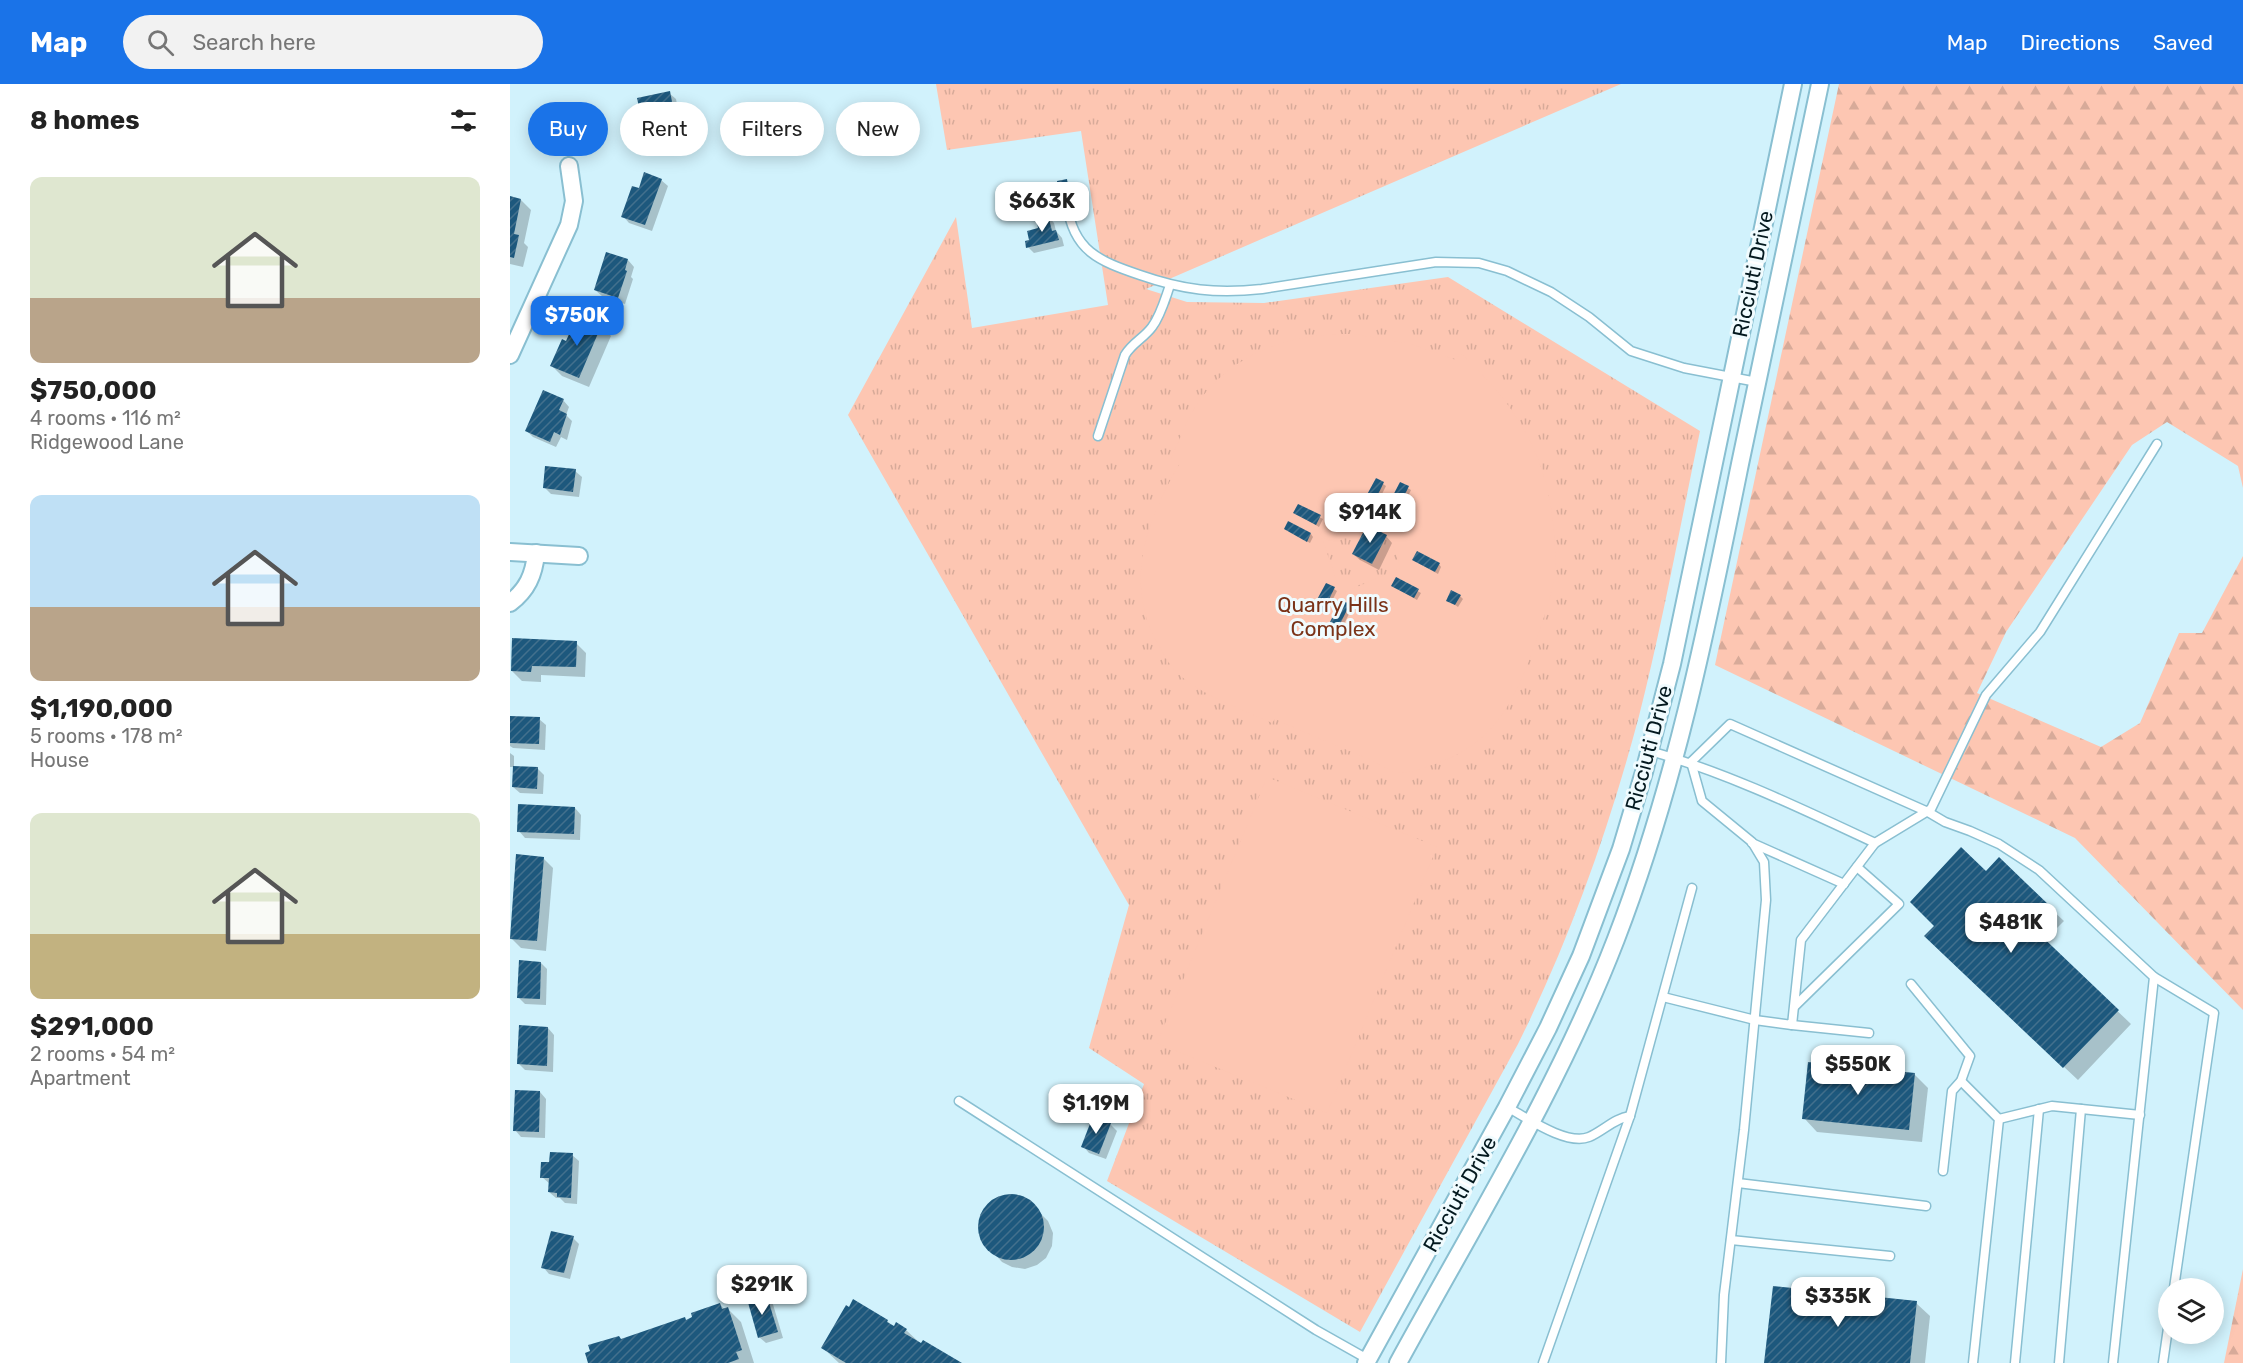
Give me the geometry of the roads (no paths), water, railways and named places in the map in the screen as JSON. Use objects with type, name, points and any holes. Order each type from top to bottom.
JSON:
[{"type":"street","name":"Ricciuti Drive","points":[[1369,1362],[1560,1005],[1584,948],[1620,849],[1650,751],[1672,664],[1793,84]]},
{"type":"street","name":"Ricciuti Drive","points":[[1398,1363],[1532,1120],[1580,1024],[1608,961],[1649,844],[1683,760],[1700,658],[1820,84]]},
{"type":"street","points":[[510,355],[569,225],[574,201],[569,166]]},
{"type":"street","points":[[510,552],[579,556]]},
{"type":"street","points":[[510,603],[529,583],[533,574],[536,553]]},
{"type":"lane","points":[[1067,204],[1074,231],[1091,254],[1107,264],[1170,285],[1204,291],[1241,291],[1436,262],[1479,263],[1507,270],[1544,288],[1577,309],[1631,351],[1684,368],[1757,382]]},
{"type":"lane","points":[[1098,436],[1125,355],[1156,321],[1170,285]]},
{"type":"lane","points":[[1792,1025],[1801,940],[1875,843],[1928,812],[1986,695],[2040,632],[2157,444]]},
{"type":"lane","points":[[1683,760],[1730,724],[1928,812],[1945,822],[1999,844],[2039,870],[2154,977],[2214,1013],[2175,1278]]},
{"type":"lane","points":[[1650,751],[1683,760],[1875,843]]},
{"type":"lane","points":[[1683,760],[1702,801],[1752,842],[1844,884]]},
{"type":"lane","points":[[1721,1363],[1723,1311],[1766,900],[1764,861],[1752,842]]},
{"type":"lane","points":[[1795,1006],[1899,904],[1857,867]]},
{"type":"lane","points":[[1543,1363],[1630,1116],[1692,888]]},
{"type":"lane","points":[[2113,1363],[2154,977]]},
{"type":"lane","points":[[1911,984],[1971,1056],[1961,1081],[1952,1091],[1943,1171]]},
{"type":"lane","points":[[1663,997],[1755,1020],[1869,1034]]},
{"type":"lane","points":[[1961,1081],[1999,1119]]},
{"type":"lane","points":[[959,1101],[1369,1362]]},
{"type":"lane","points":[[1999,1119],[2052,1106],[2140,1115]]},
{"type":"lane","points":[[1507,1107],[1558,1134],[1577,1139],[1592,1136],[1624,1117],[1630,1116]]},
{"type":"lane","points":[[2015,1363],[2039,1109]]},
{"type":"lane","points":[[2059,1363],[2081,1109]]},
{"type":"lane","points":[[1973,1363],[1999,1119]]},
{"type":"lane","points":[[1738,1183],[1926,1206]]},
{"type":"lane","points":[[1731,1240],[1890,1256]]},
{"type":"lane","points":[[2163,1363],[2166,1344]]},
{"type":"park label","name":"Quarry Hills Complex","points":[[1333,617]]}]
